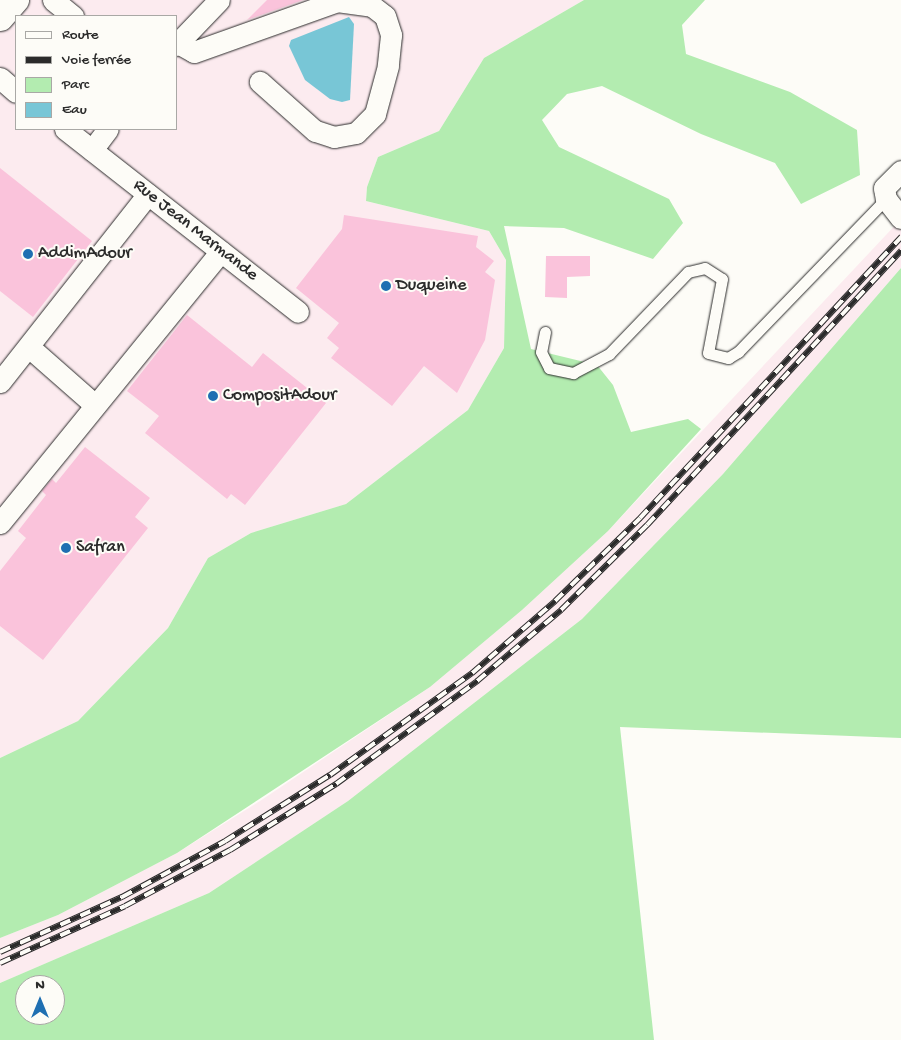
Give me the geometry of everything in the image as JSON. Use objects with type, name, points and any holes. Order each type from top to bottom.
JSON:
[{"type":"main road","points":[[0,17],[15,0]]},
{"type":"street","points":[[53,0],[72,15]]},
{"type":"street","points":[[178,43],[219,0]]},
{"type":"street","points":[[178,44],[194,52],[337,1],[372,6],[385,16],[391,35],[388,66],[375,114],[356,133],[334,137],[314,131],[260,82]]},
{"type":"street","points":[[0,78],[15,91]]},
{"type":"street","name":"Rue Jean Marmande","points":[[66,130],[298,312]]},
{"type":"street","points":[[92,150],[107,130]]},
{"type":"street","points":[[901,171],[889,180],[884,188],[886,199],[901,218]]},
{"type":"street","points":[[0,382],[148,194]]},
{"type":"street","points":[[0,523],[220,251]]},
{"type":"street","points":[[29,347],[96,405]]},
{"type":"lane","points":[[545,332],[541,352],[549,368],[573,373],[609,354],[688,272],[705,268],[722,279],[708,353],[728,358],[738,352],[886,199]]},
{"type":"shaded area","points":[[0,0],[584,0],[484,58],[439,131],[378,157],[367,187],[366,201],[489,231],[506,260],[504,348],[468,410],[346,504],[251,533],[208,558],[168,628],[78,721],[0,758]]},
{"type":"shaded area","points":[[901,219],[901,268],[723,474],[582,619],[348,801],[209,893],[0,983],[0,938],[58,915],[177,853],[260,801],[430,687],[522,610],[608,531]]},
{"type":"green space","points":[[584,0],[705,0],[682,25],[686,54],[790,92],[857,130],[860,175],[801,204],[775,163],[701,134],[602,86],[567,94],[542,120],[559,147],[669,199],[683,223],[653,259],[564,228],[504,226],[531,349],[597,365],[613,385],[631,432],[688,419],[701,429],[608,531],[522,610],[430,687],[177,853],[58,915],[0,938],[0,758],[78,721],[168,628],[208,558],[251,533],[346,504],[468,410],[504,348],[506,260],[489,231],[366,201],[367,187],[378,157],[439,131],[484,58]]},
{"type":"green space","points":[[901,268],[901,738],[620,727],[654,1040],[0,1040],[0,983],[15,977],[15,1025],[65,1025],[65,975],[19,975],[209,893],[348,801],[582,619],[723,474]]},
{"type":"water","points":[[349,17],[354,24],[350,100],[342,102],[330,99],[305,80],[289,46],[291,40]]},
{"type":"building","points":[[267,0],[303,0],[247,20]]},
{"type":"building","points":[[0,168],[92,241],[33,317],[0,291]]},
{"type":"building","points":[[344,215],[478,236],[476,247],[494,261],[485,272],[495,280],[485,340],[457,393],[424,366],[392,406],[331,358],[339,348],[327,338],[339,323],[296,288],[342,229]]},
{"type":"building","points":[[546,256],[590,256],[590,276],[567,277],[567,298],[545,297]]},
{"type":"building","points":[[187,315],[252,367],[263,353],[326,403],[245,505],[231,494],[227,499],[145,433],[159,416],[127,391]]},
{"type":"building","points":[[85,447],[150,498],[135,517],[148,528],[43,660],[0,626],[0,571],[26,538],[18,531],[46,495],[42,491],[52,479],[56,483]]},
{"type":"railway","points":[[0,952],[122,897],[225,841],[330,775],[472,673],[555,601],[640,518],[901,237]]},
{"type":"railway","points":[[0,963],[125,906],[230,850],[336,784],[477,681],[561,610],[647,525],[901,251]]},
{"type":"place","name":"AddimAdour","points":[[28,254]]},
{"type":"place","name":"Duqueine","points":[[386,286]]},
{"type":"place","name":"CompositAdour","points":[[213,396]]},
{"type":"place","name":"Safran","points":[[66,548]]}]
